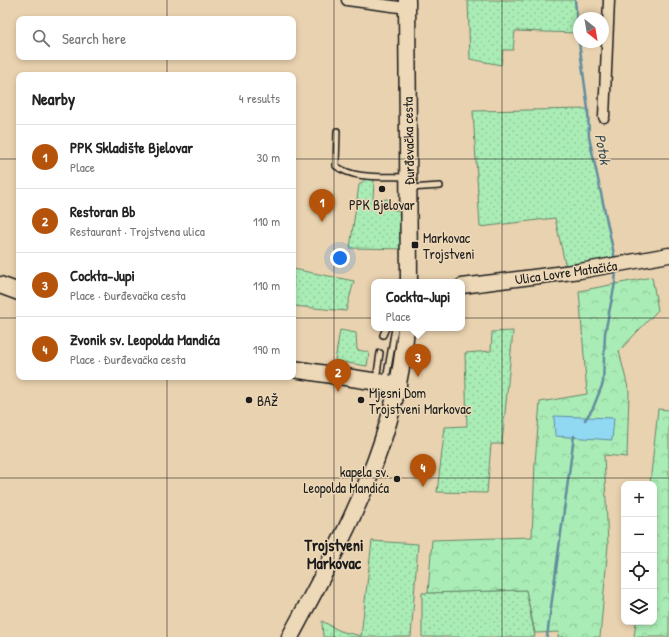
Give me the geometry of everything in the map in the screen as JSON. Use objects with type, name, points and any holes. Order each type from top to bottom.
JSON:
[{"type":"main road","name":"Đurđevačka cesta","points":[[407,4],[409,279]]},
{"type":"main road","name":"Ulica Lovre Matačića","points":[[465,286],[580,271],[669,255]]},
{"type":"main road","points":[[0,285],[16,291]]},
{"type":"main road","points":[[392,409],[383,391],[382,383],[405,331]]},
{"type":"main road","points":[[296,369],[382,383]]},
{"type":"main road","points":[[290,637],[359,505],[392,409],[382,383]]},
{"type":"street","points":[[347,0],[407,4]]},
{"type":"street","points":[[604,117],[609,0]]},
{"type":"lane","points":[[337,131],[336,166],[346,173],[440,186]]},
{"type":"lane","points":[[383,335],[385,331]]},
{"type":"lane","points":[[382,383],[394,331]]},
{"type":"lane","points":[[380,353],[382,383]]},
{"type":"green space","points":[[465,0],[575,0],[576,12],[573,12],[573,33],[515,31],[513,50],[503,50],[501,65],[470,59],[468,1]]},
{"type":"green space","points":[[588,109],[589,137],[615,259],[567,273],[555,218],[480,227],[473,111]]},
{"type":"green space","points":[[366,179],[374,179],[373,200],[390,199],[390,208],[401,212],[409,249],[350,248],[359,185]]},
{"type":"green space","points":[[296,270],[354,281],[346,311],[296,306]]},
{"type":"green space","points":[[652,277],[658,310],[619,351],[629,392],[627,457],[604,455],[608,545],[600,637],[558,637],[559,632],[535,633],[526,590],[428,593],[432,540],[532,537],[535,463],[540,402],[587,394],[579,291]]},
{"type":"green space","points":[[340,330],[356,333],[357,350],[369,352],[367,366],[335,361]]},
{"type":"green space","points":[[513,331],[502,444],[491,444],[487,493],[437,492],[445,427],[467,426],[465,353],[491,351],[492,332]]},
{"type":"green space","points":[[658,409],[669,410],[669,637],[634,637],[636,625],[657,625],[657,481],[650,481]]},
{"type":"green space","points":[[372,541],[418,544],[411,637],[323,637],[322,621],[340,631],[361,636]]},
{"type":"green space","points":[[526,590],[535,637],[422,637],[422,593]]},
{"type":"water","points":[[554,416],[614,418],[612,440],[555,436]]},
{"type":"waterway","name":"Potok","points":[[575,0],[576,12]]},
{"type":"waterway","name":"Potok","points":[[580,48],[588,109],[589,137],[615,259]]},
{"type":"waterway","points":[[585,420],[593,408],[603,383],[605,333],[615,283],[616,270]]},
{"type":"waterway","points":[[547,637],[574,436]]},
{"type":"place","name":"PPK Bjelovar","points":[[382,189]]},
{"type":"place","name":"PPK Skladište Bjelovar","points":[[322,222]]},
{"type":"place","name":"Markovac Trojstveni","points":[[415,245]]},
{"type":"place","name":"Cockta-Jupi","points":[[418,377]]},
{"type":"place","name":"Restoran Bb","points":[[338,392]]},
{"type":"place","name":"BAŽ","points":[[249,400]]},
{"type":"place","name":"Mjesni Dom Trojstveni Markovac","points":[[361,400]]},
{"type":"place","name":"kapela sv. Leopolda Mandića","points":[[397,479]]},
{"type":"place","name":"Zvonik sv. Leopolda Mandića","points":[[423,487]]},
{"type":"district","name":"Trojstveni Markovac","points":[[334,554]]}]
